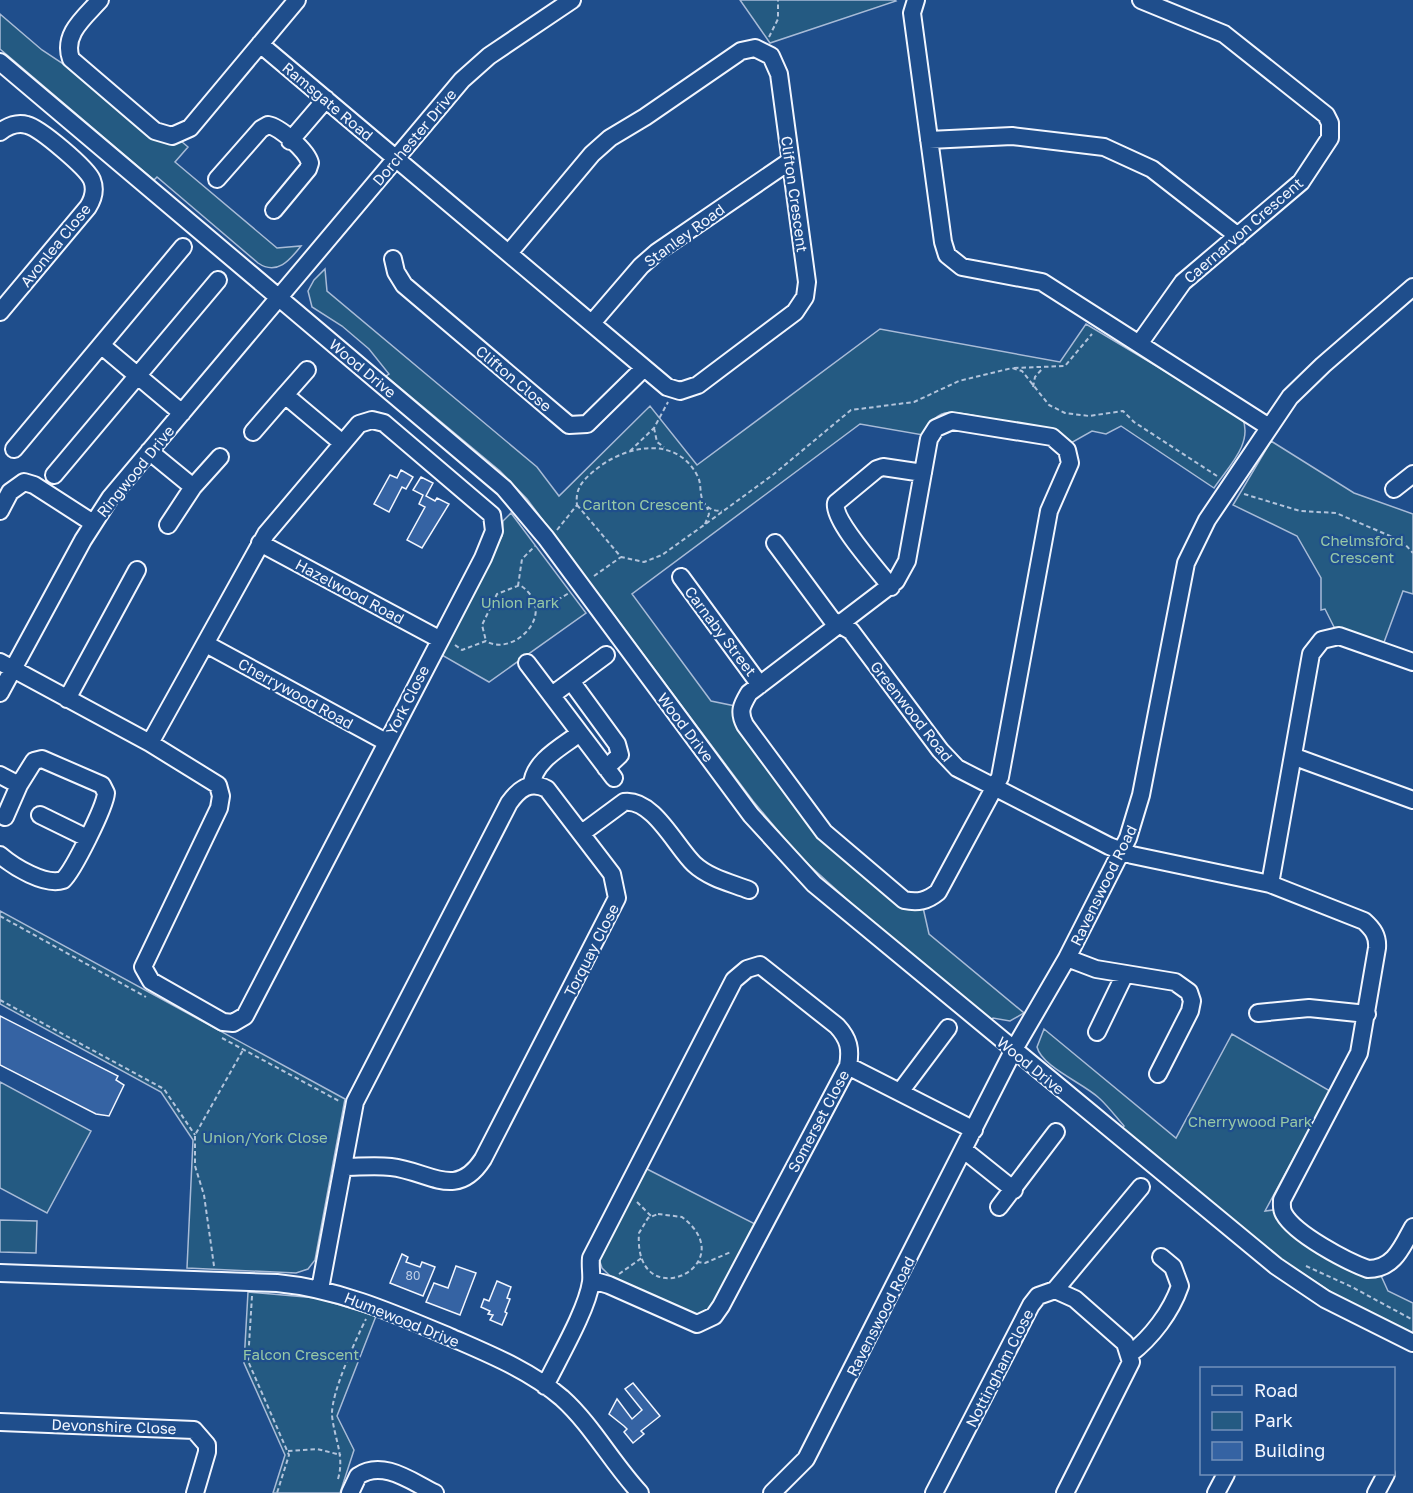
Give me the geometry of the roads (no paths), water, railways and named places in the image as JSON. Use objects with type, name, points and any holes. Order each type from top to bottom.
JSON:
[{"type":"street","points":[[100,0],[70,37],[68,48],[71,59],[155,131],[166,136],[179,135],[190,128],[297,0]]},
{"type":"street","name":"Dorchester Drive","points":[[279,298],[475,67],[572,0]]},
{"type":"street","points":[[916,0],[912,13],[943,242],[952,260],[968,269],[1042,282],[1269,427]]},
{"type":"street","name":"Caernarvon Crescent","points":[[1139,344],[1183,282],[1301,182],[1326,147],[1331,133],[1328,119],[1224,34],[1141,0]]},
{"type":"street","name":"Ramsgate Road","points":[[260,44],[396,158]]},
{"type":"street","name":"Clifton Crescent","points":[[509,253],[592,154],[610,138],[664,105],[741,51],[761,50],[771,56],[777,68],[807,282],[805,297],[795,312],[689,390],[673,390],[644,368]]},
{"type":"street","name":"Wood Drive","points":[[0,62],[474,461],[517,501],[775,843],[830,898],[1286,1274],[1332,1303],[1413,1343]]},
{"type":"street","points":[[290,141],[326,99]]},
{"type":"street","name":"Avonlea Close","points":[[0,132],[14,124],[32,127],[88,174],[94,193],[88,207],[0,312]]},
{"type":"street","points":[[217,179],[264,126],[275,127],[307,156],[310,166],[274,210]]},
{"type":"street","points":[[929,140],[1012,136],[1104,147],[1152,169],[1238,236]]},
{"type":"street","points":[[396,158],[644,368]]},
{"type":"street","name":"Stanley Road","points":[[592,322],[641,266],[657,252],[790,161]]},
{"type":"street","points":[[14,450],[183,247]]},
{"type":"street","name":"Clifton Close","points":[[393,260],[404,285],[569,425],[587,424],[644,368]]},
{"type":"street","points":[[54,475],[218,280]]},
{"type":"street","name":"Ravenswood Road","points":[[772,1493],[806,1459],[1013,1051],[1067,958],[1128,838],[1141,795],[1186,563],[1200,532],[1290,397],[1323,365],[1413,287]]},
{"type":"street","name":"Ringwood Drive","points":[[0,693],[6,666],[93,523],[149,451],[279,298]]},
{"type":"street","points":[[101,345],[182,413]]},
{"type":"street","points":[[253,432],[307,370]]},
{"type":"street","points":[[285,395],[341,442]]},
{"type":"street","name":"York Close","points":[[372,420],[384,423],[492,515],[494,531],[489,545],[245,1016],[233,1023],[223,1022],[151,981],[144,972],[146,957],[221,802],[220,790],[213,782],[150,743],[260,543],[341,442],[358,424],[372,420]]},
{"type":"street","points":[[952,421],[1052,437],[1063,444],[1069,456],[1069,470],[1049,511],[1000,777],[938,892],[922,902],[904,900],[825,832],[745,725],[740,715],[741,707],[749,693],[891,587],[907,561],[923,473],[932,434],[941,424],[952,421]]},
{"type":"street","points":[[149,451],[193,487]]},
{"type":"street","points":[[168,525],[193,487],[220,457]]},
{"type":"street","points":[[891,587],[841,521],[835,508],[836,503],[877,469],[883,467],[923,473]]},
{"type":"street","points":[[1394,489],[1413,474]]},
{"type":"street","points":[[0,511],[10,492],[24,482],[34,485],[93,523]]},
{"type":"street","name":"Hazelwood Road","points":[[260,543],[439,639]]},
{"type":"street","name":"Greenwood Road","points":[[775,543],[832,620],[851,631],[948,759],[993,787],[1121,850],[1270,884],[1364,921],[1375,932],[1377,940],[1367,1014]]},
{"type":"street","points":[[68,699],[137,570]]},
{"type":"street","name":"Carnaby Street","points":[[681,577],[760,685]]},
{"type":"street","points":[[1270,884],[1295,757],[1311,654],[1322,640],[1340,636],[1413,662]]},
{"type":"street","name":"Cherrywood Road","points":[[206,644],[386,742]]},
{"type":"street","points":[[552,695],[606,655]]},
{"type":"street","points":[[527,663],[610,773],[620,755],[617,744],[571,681]]},
{"type":"street","points":[[6,666],[150,743]]},
{"type":"street","points":[[320,1289],[355,1102],[509,803],[519,791],[532,785],[534,774],[542,762],[580,732]]},
{"type":"street","points":[[1295,757],[1413,800]]},
{"type":"street","points":[[0,855],[22,869],[59,882],[68,875],[87,838],[105,798],[105,790],[102,785],[55,763],[39,759],[34,761],[19,785],[2,821]]},
{"type":"street","points":[[0,775],[19,785]]},
{"type":"street","name":"Torquay Close","points":[[343,1167],[392,1167],[449,1182],[468,1178],[474,1173],[614,908],[617,891],[612,874],[553,795],[541,786],[532,785]]},
{"type":"street","points":[[582,833],[618,806],[628,802],[639,804],[658,820],[694,864],[718,878],[749,890]]},
{"type":"street","points":[[40,815],[87,838]]},
{"type":"street","points":[[1067,958],[1096,969],[1175,982],[1189,992],[1192,1001],[1190,1011],[1158,1074]]},
{"type":"street","name":"Somerset Close","points":[[545,1386],[574,1328],[592,1280],[589,1268],[591,1258],[734,980],[747,969],[760,965],[837,1026],[849,1043],[848,1066],[749,1252],[714,1316],[697,1324],[609,1285],[592,1280]]},
{"type":"street","points":[[1097,1032],[1125,974]]},
{"type":"street","points":[[1258,1013],[1309,1008],[1367,1014],[1359,1053],[1282,1200],[1281,1208],[1284,1215],[1305,1235],[1368,1269],[1384,1266],[1394,1260],[1413,1227]]},
{"type":"street","points":[[900,1092],[948,1028]]},
{"type":"street","points":[[848,1066],[974,1130]]},
{"type":"street","points":[[999,1207],[1056,1132]]},
{"type":"street","points":[[964,1150],[1014,1190]]},
{"type":"street","name":"Nottingham Close","points":[[934,1493],[1031,1305],[1038,1296],[1055,1290],[1142,1187]]},
{"type":"street","points":[[1131,1354],[1148,1340],[1180,1286],[1173,1267],[1161,1257]]},
{"type":"street","name":"Humewood Drive","points":[[0,1273],[253,1282],[320,1289],[373,1305],[505,1361],[545,1386],[577,1414],[639,1492]]},
{"type":"street","points":[[1055,1290],[1063,1291],[1083,1306],[1125,1343],[1131,1354],[1129,1371],[1065,1493]]},
{"type":"street","name":"Devonshire Close","points":[[0,1422],[194,1430],[207,1445],[195,1493]]},
{"type":"street","points":[[343,1489],[358,1476],[374,1469],[391,1471],[435,1493]]},
{"type":"street","points":[[1216,1493],[1225,1475]]},
{"type":"street","points":[[1376,1493],[1385,1475]]},
{"type":"park label","name":"Carlton Crescent","points":[[643,504]]},
{"type":"park label","name":"Chelmsford Crescent","points":[[1362,548]]},
{"type":"park label","name":"Union Park","points":[[520,602]]},
{"type":"park label","name":"Cherrywood Park","points":[[1250,1121]]},
{"type":"park label","name":"Union/York Close","points":[[265,1137]]},
{"type":"park label","name":"Falcon Crescent","points":[[301,1354]]}]
